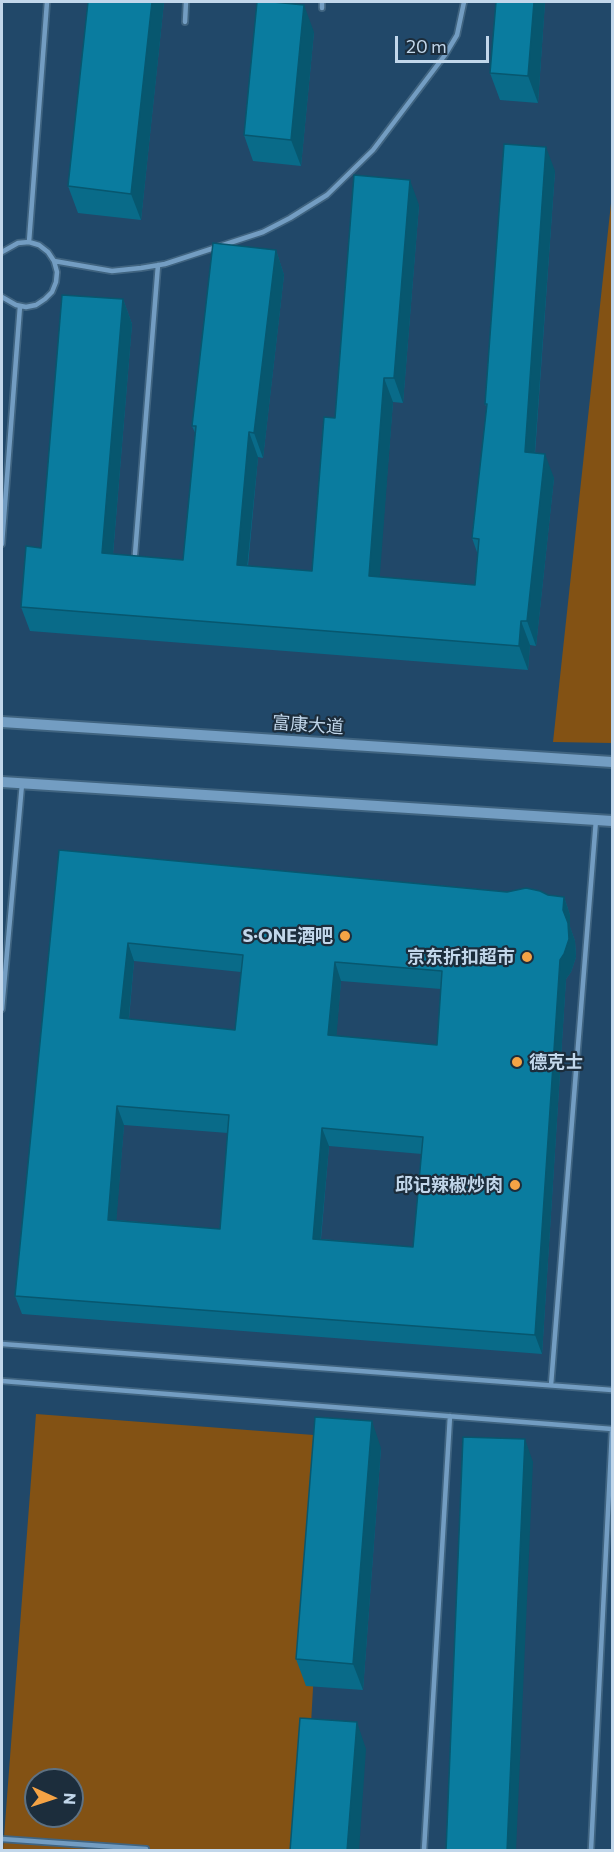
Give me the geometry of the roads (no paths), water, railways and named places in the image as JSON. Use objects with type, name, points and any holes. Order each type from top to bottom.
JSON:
[{"type":"street","name":"富康大道","points":[[2,722],[612,762]]},
{"type":"street","points":[[2,782],[612,821]]},
{"type":"lane","points":[[28,242],[47,2]]},
{"type":"lane","points":[[185,22],[186,2]]},
{"type":"lane","points":[[322,2],[322,8]]},
{"type":"lane","points":[[54,261],[112,271],[158,265],[263,232],[327,195],[373,150],[440,63],[457,35],[464,2]]},
{"type":"lane","points":[[2,252],[18,243],[28,242],[39,245],[48,252],[57,272],[52,292],[36,304],[20,306],[2,297]]},
{"type":"lane","points":[[135,554],[158,265]]},
{"type":"lane","points":[[2,544],[20,306]]},
{"type":"lane","points":[[2,1009],[22,784]]},
{"type":"lane","points":[[551,1385],[596,820]]},
{"type":"lane","points":[[2,1344],[612,1390]]},
{"type":"lane","points":[[2,1381],[612,1430],[591,1851]]},
{"type":"lane","points":[[424,1851],[450,1416]]},
{"type":"lane","points":[[2,1839],[146,1849]]},
{"type":"place","name":"S·ONE酒吧","points":[[345,936]]},
{"type":"place","name":"京东折扣超市","points":[[527,957]]},
{"type":"place","name":"德克士","points":[[517,1062]]},
{"type":"place","name":"邱记辣椒炒肉","points":[[515,1185]]}]
